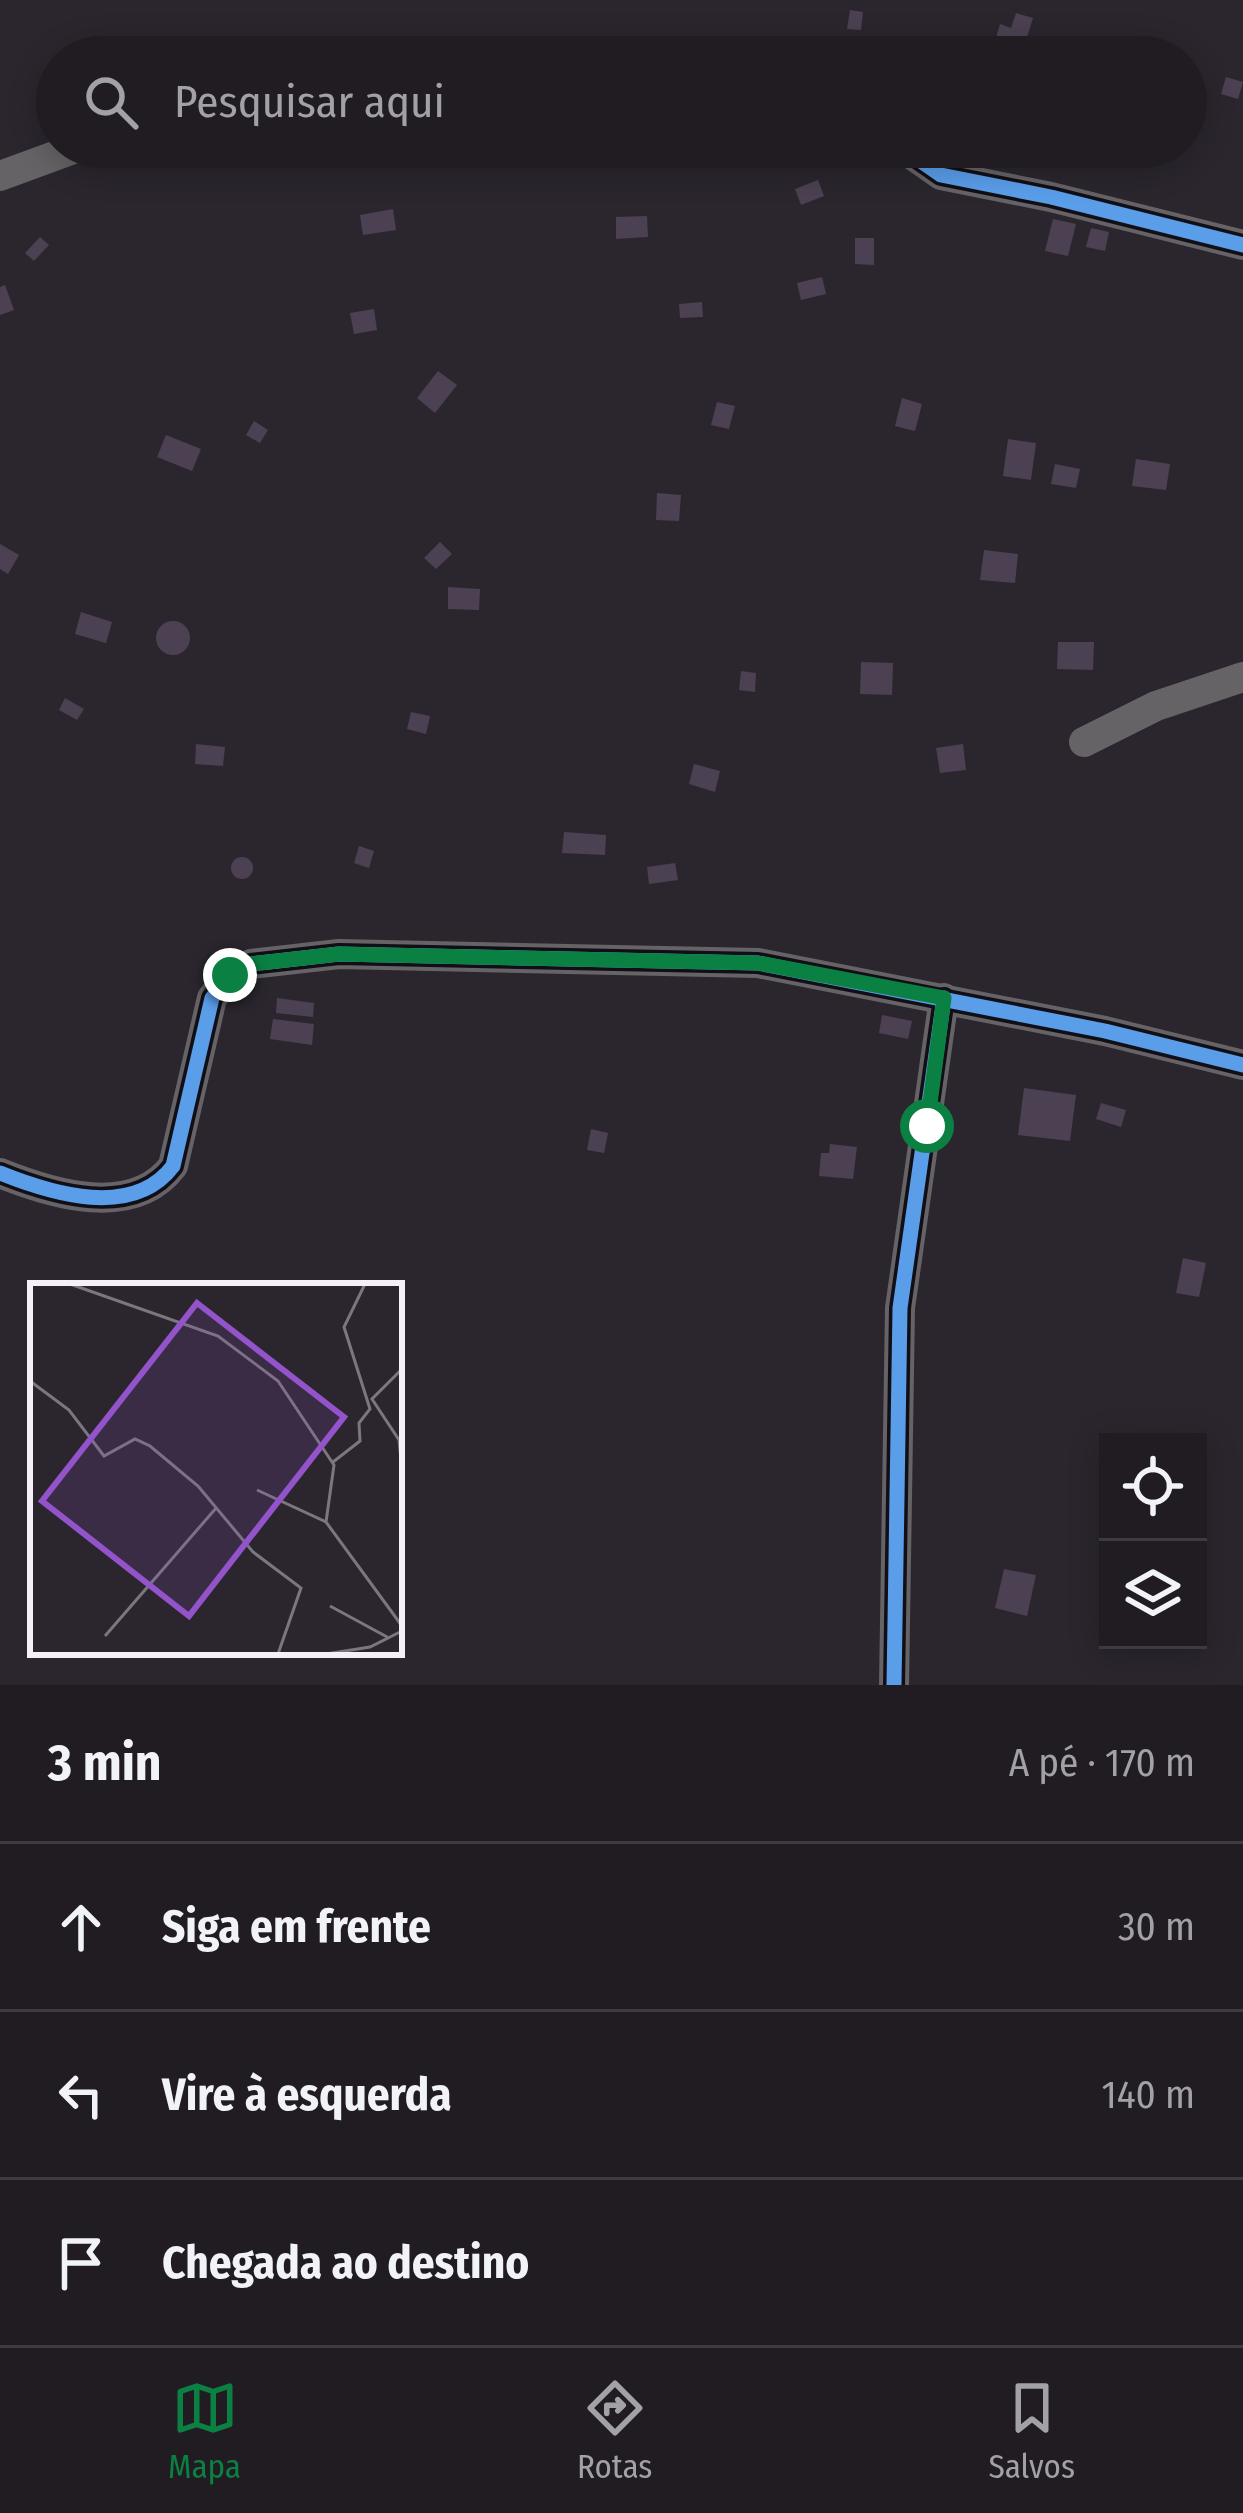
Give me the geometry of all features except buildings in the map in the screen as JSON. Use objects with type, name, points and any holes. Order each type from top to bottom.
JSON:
[{"type":"street","points":[[0,176],[36,163]]},
{"type":"street","points":[[931,168],[941,175],[1243,245]]},
{"type":"street","points":[[1084,742],[1156,706],[1243,677]]},
{"type":"street","points":[[0,1173],[43,1191],[91,1198],[140,1192],[161,1183],[173,1166],[212,998],[230,975],[251,964],[339,954],[758,963],[1105,1031],[1243,1066]]},
{"type":"street","points":[[894,1685],[900,1308],[944,998]]},
{"type":"cycle path","points":[[931,168],[941,175],[1243,245]]},
{"type":"cycle path","points":[[0,1173],[91,1197],[136,1192],[156,1182],[173,1166],[212,998],[230,975],[251,964],[339,954],[758,963],[1105,1031],[1243,1065]]},
{"type":"cycle path","points":[[894,1685],[900,1308],[944,998]]},
{"type":"route","points":[[230,975],[251,964],[339,954],[758,963],[944,998],[927,1126]]}]
